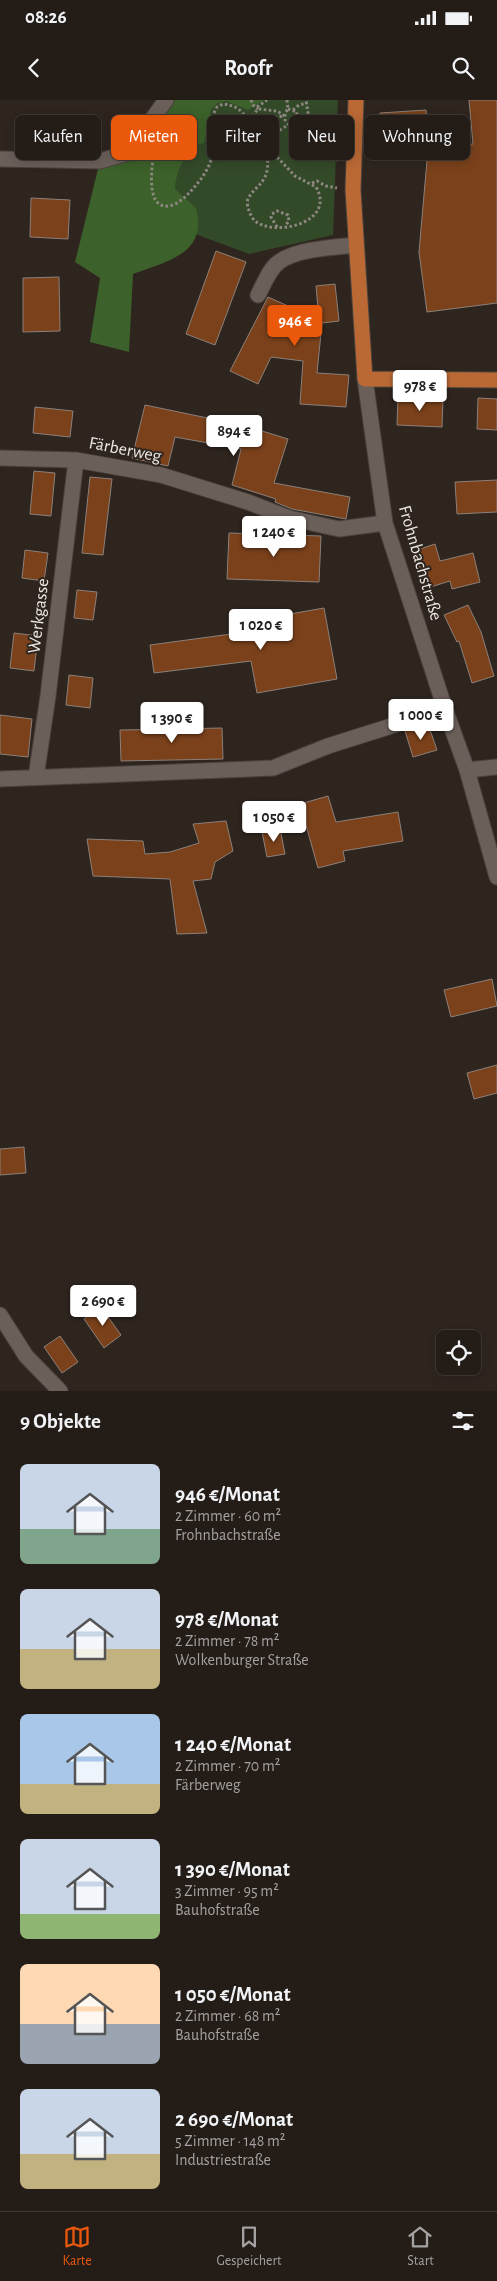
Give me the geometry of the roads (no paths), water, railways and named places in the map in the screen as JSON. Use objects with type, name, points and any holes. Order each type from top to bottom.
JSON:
[{"type":"main road","name":"Frohnbachstraße","points":[[356,100],[353,190],[365,379]]},
{"type":"main road","points":[[365,379],[497,380]]},
{"type":"street","points":[[0,159],[100,161],[128,153],[166,100]]},
{"type":"street","points":[[258,295],[269,274],[279,262],[321,248],[356,245]]},
{"type":"street","name":"Frohnbachstraße","points":[[365,379],[385,523],[445,709],[467,770],[497,878]]},
{"type":"street","name":"Färberweg","points":[[0,458],[76,460],[162,475],[248,502],[289,518],[339,529],[385,523]]},
{"type":"street","name":"Werkgasse","points":[[36,777],[49,687],[76,460]]},
{"type":"street","points":[[0,779],[273,768],[328,746],[445,709]]},
{"type":"street","points":[[467,770],[497,767]]},
{"type":"street","points":[[0,1315],[26,1356],[60,1391]]}]
